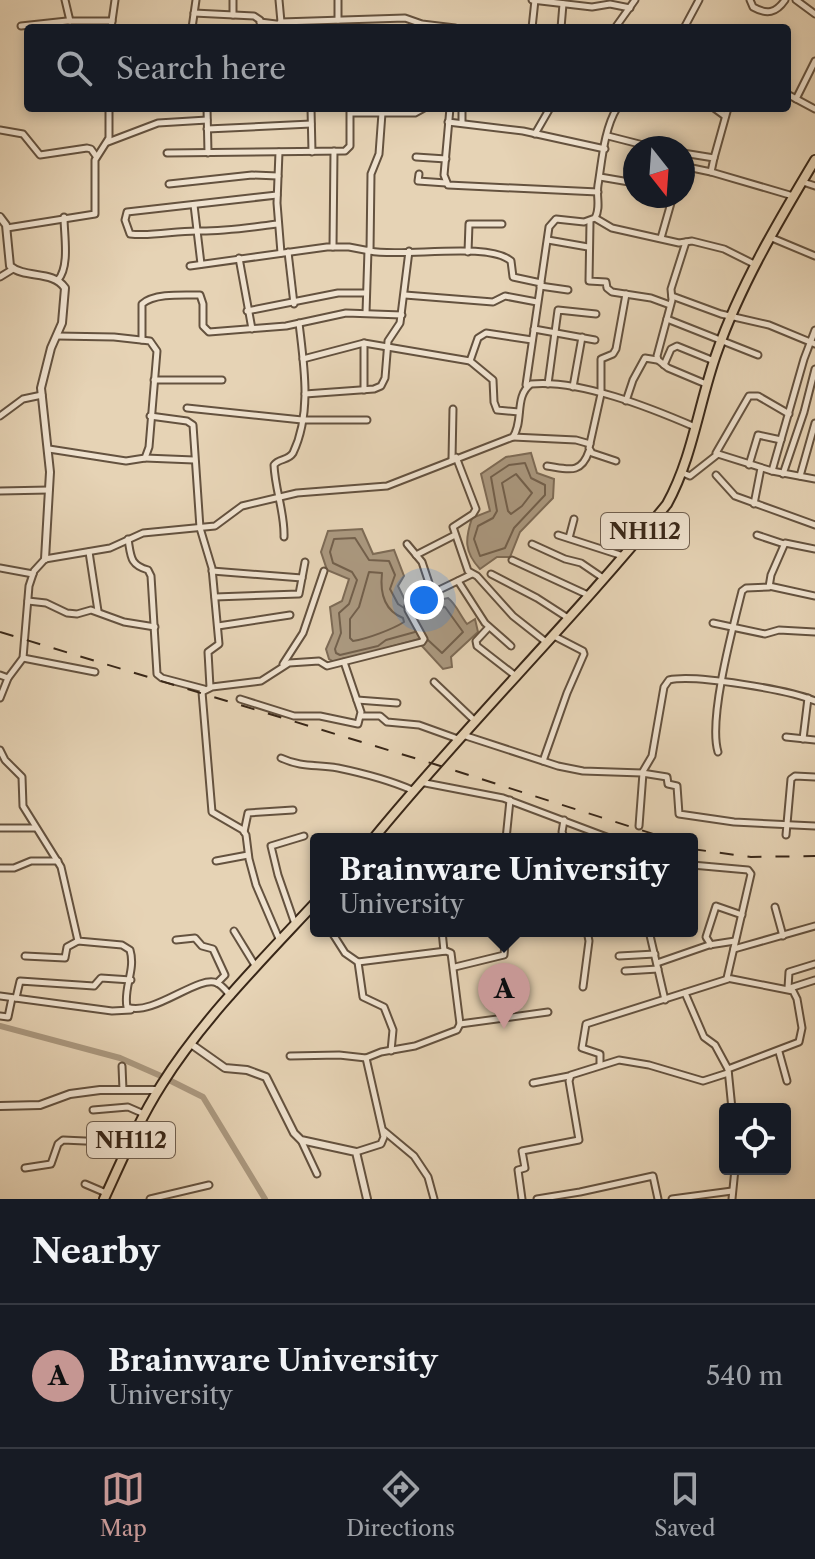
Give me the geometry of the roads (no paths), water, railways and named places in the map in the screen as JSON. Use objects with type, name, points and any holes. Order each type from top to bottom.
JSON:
[{"type":"highway","name":"NH112","points":[[378,833],[419,782],[554,636],[667,504],[683,473],[706,384],[731,316],[815,160]]},
{"type":"highway","name":"NH112","points":[[107,1196],[144,1114],[170,1072],[231,996],[310,910]]},
{"type":"street","points":[[65,0],[70,21]]},
{"type":"street","points":[[112,24],[115,0]]},
{"type":"street","points":[[193,24],[196,0]]},
{"type":"street","points":[[233,0],[233,15]]},
{"type":"street","points":[[277,24],[279,0]]},
{"type":"street","points":[[338,0],[338,20]]},
{"type":"street","points":[[532,24],[534,0],[630,8]]},
{"type":"street","points":[[618,24],[635,0]]},
{"type":"street","points":[[686,24],[699,0]]},
{"type":"street","points":[[750,0],[753,7],[768,13],[775,11],[785,0]]},
{"type":"street","points":[[796,0],[815,14]]},
{"type":"street","points":[[561,24],[563,4]]},
{"type":"street","points":[[194,13],[254,16],[259,24]]},
{"type":"street","points":[[289,24],[405,18],[422,24]]},
{"type":"street","points":[[41,24],[70,21],[102,24]]},
{"type":"street","points":[[796,99],[815,61]]},
{"type":"street","points":[[791,96],[815,109]]},
{"type":"street","points":[[96,156],[107,142],[110,132],[109,112]]},
{"type":"street","points":[[207,112],[208,153]]},
{"type":"street","points":[[311,112],[312,152]]},
{"type":"street","points":[[167,153],[345,151],[350,146],[350,112]]},
{"type":"street","points":[[366,112],[417,112]]},
{"type":"street","points":[[446,183],[449,112]]},
{"type":"street","points":[[462,112],[462,123]]},
{"type":"street","points":[[535,134],[547,112]]},
{"type":"street","points":[[616,112],[600,177],[599,206],[593,219],[588,247],[587,279],[606,282],[609,291],[671,305]]},
{"type":"street","points":[[720,112],[725,116]]},
{"type":"street","points":[[711,172],[726,112]]},
{"type":"street","points":[[366,313],[371,174],[379,154],[382,113]]},
{"type":"street","points":[[107,142],[158,123],[207,120]]},
{"type":"street","points":[[448,122],[535,134],[605,149]]},
{"type":"street","points":[[207,129],[311,124]]},
{"type":"street","points":[[0,130],[23,134],[40,155],[87,148],[96,156],[95,214],[7,228]]},
{"type":"street","points":[[608,136],[623,140]]},
{"type":"street","points":[[333,247],[334,151]]},
{"type":"street","points":[[279,152],[278,224],[294,304]]},
{"type":"street","points":[[695,155],[714,158]]},
{"type":"street","points":[[416,157],[446,159]]},
{"type":"street","points":[[695,169],[794,196]]},
{"type":"street","points":[[419,174],[418,181],[598,192]]},
{"type":"street","points":[[169,184],[252,175],[278,176]]},
{"type":"street","points":[[600,177],[623,181]]},
{"type":"street","points":[[802,181],[815,186]]},
{"type":"street","points":[[277,195],[127,212],[125,220],[127,230],[132,235],[218,232],[278,224]]},
{"type":"street","points":[[194,205],[201,264]]},
{"type":"street","points":[[661,238],[669,208]]},
{"type":"street","points":[[0,217],[7,228],[8,262],[13,269],[58,280],[63,284],[65,294],[62,323],[46,364],[42,395],[49,449],[45,559],[33,574],[23,658],[8,678],[0,698]]},
{"type":"street","points":[[58,280],[62,276],[65,258],[64,217]]},
{"type":"street","points":[[513,437],[519,425],[549,227],[553,220],[593,219],[606,226],[724,249],[756,265]]},
{"type":"street","points":[[468,252],[469,224],[502,224]]},
{"type":"street","points":[[772,238],[815,256]]},
{"type":"street","points":[[548,240],[588,247]]},
{"type":"street","points":[[658,360],[671,305],[671,289],[686,242]]},
{"type":"street","points":[[190,266],[333,247],[468,252],[508,258],[513,277],[568,290]]},
{"type":"street","points":[[305,394],[364,390],[378,388],[383,383],[390,336],[400,327],[409,251]]},
{"type":"street","points":[[239,258],[252,329]]},
{"type":"street","points":[[0,277],[13,269]]},
{"type":"street","points":[[247,311],[338,293],[366,293]]},
{"type":"street","points":[[547,466],[577,468],[584,464],[601,394],[601,359],[613,354],[616,349],[626,294]]},
{"type":"street","points":[[142,340],[142,304],[145,300],[157,298],[200,295],[203,326],[209,332],[299,323],[328,316],[366,313],[402,315]]},
{"type":"street","points":[[405,295],[493,302],[505,296],[537,302]]},
{"type":"street","points":[[672,296],[769,325],[812,343]]},
{"type":"street","points":[[548,384],[559,310],[596,314]]},
{"type":"street","points":[[667,319],[758,355]]},
{"type":"street","points":[[284,537],[284,519],[274,465],[290,458],[302,420],[305,394],[299,323]]},
{"type":"street","points":[[534,329],[595,340]]},
{"type":"street","points":[[772,471],[815,330]]},
{"type":"street","points":[[470,361],[481,334],[496,333],[532,340]]},
{"type":"street","points":[[57,336],[142,340],[153,342],[156,346],[149,447],[145,458]]},
{"type":"street","points":[[573,388],[582,337]]},
{"type":"street","points":[[303,359],[364,343],[470,361],[493,380],[497,410],[519,412]]},
{"type":"street","points":[[364,343],[364,390]]},
{"type":"street","points":[[664,365],[671,349],[677,346],[714,361]]},
{"type":"street","points":[[626,401],[645,358],[658,360],[706,384]]},
{"type":"street","points":[[783,474],[815,369]]},
{"type":"street","points":[[154,380],[222,380]]},
{"type":"street","points":[[526,386],[548,384],[601,394],[695,427]]},
{"type":"street","points":[[0,416],[23,399],[42,395]]},
{"type":"street","points":[[683,473],[690,476],[715,454],[749,396],[758,396],[789,414]]},
{"type":"street","points":[[187,408],[302,420],[367,420]]},
{"type":"street","points":[[453,409],[454,458],[476,509],[453,525],[467,569],[513,616],[547,643]]},
{"type":"street","points":[[150,416],[190,422],[193,431],[200,528],[212,571],[219,646],[208,653],[207,688],[201,696],[212,812],[244,832]]},
{"type":"street","points":[[800,476],[815,425]]},
{"type":"street","points":[[749,465],[758,435],[781,440]]},
{"type":"street","points":[[45,559],[118,546],[143,533],[215,526],[242,506],[297,493],[387,486],[513,437],[576,440],[616,461]]},
{"type":"street","points":[[49,449],[126,461],[145,458],[194,460]]},
{"type":"street","points":[[715,454],[783,474],[815,479]]},
{"type":"street","points":[[754,504],[761,468]]},
{"type":"street","points":[[716,475],[732,494],[815,525]]},
{"type":"street","points":[[0,491],[49,490]]},
{"type":"street","points":[[569,538],[574,519]]},
{"type":"street","points":[[416,555],[455,535]]},
{"type":"street","points":[[558,535],[624,557]]},
{"type":"street","points":[[757,535],[784,544],[815,549]]},
{"type":"street","points":[[128,539],[132,562],[150,572],[159,676],[207,688],[261,681],[282,665],[303,633],[324,571]]},
{"type":"street","points":[[407,544],[422,562],[433,595]]},
{"type":"street","points":[[532,544],[581,563],[604,579]]},
{"type":"street","points":[[769,586],[784,544]]},
{"type":"street","points":[[89,552],[98,611]]},
{"type":"street","points":[[512,560],[589,595]]},
{"type":"street","points":[[215,597],[297,595],[300,593],[305,562]]},
{"type":"street","points":[[0,568],[33,574]]},
{"type":"street","points":[[212,571],[302,578]]},
{"type":"street","points":[[282,665],[319,661],[327,666],[422,642],[424,639],[407,607],[472,574]]},
{"type":"street","points":[[491,574],[537,598],[568,619]]},
{"type":"street","points":[[458,581],[489,627],[511,646]]},
{"type":"street","points":[[718,752],[714,737],[722,683],[742,591],[769,586],[815,596]]},
{"type":"street","points":[[28,601],[42,602],[73,614],[98,611],[130,624],[155,627]]},
{"type":"street","points":[[218,626],[290,615]]},
{"type":"street","points":[[713,623],[765,634],[779,630],[815,632]]},
{"type":"street","points":[[489,627],[475,643],[517,677]]},
{"type":"street","points":[[543,761],[584,652],[554,636]]},
{"type":"street","points":[[23,658],[95,672]]},
{"type":"street","points":[[240,699],[296,716],[320,716],[357,725],[361,716],[344,662]]},
{"type":"street","points":[[0,675],[8,678]]},
{"type":"street","points":[[639,826],[643,773],[652,756],[666,683],[679,679],[765,688],[815,701]]},
{"type":"street","points":[[434,682],[476,722]]},
{"type":"street","points":[[803,739],[808,698]]},
{"type":"street","points":[[357,700],[397,703]]},
{"type":"street","points":[[361,716],[380,716],[387,722],[419,725],[583,771],[666,777],[668,784],[677,786],[679,814],[734,822],[815,826]]},
{"type":"street","points":[[786,737],[815,740]]},
{"type":"street","points":[[0,750],[5,760],[22,777],[23,806],[59,861],[78,941]]},
{"type":"street","points":[[281,758],[303,767],[345,770],[412,790]]},
{"type":"street","points":[[786,835],[791,779],[795,776],[815,777]]},
{"type":"street","points":[[419,782],[510,800],[597,833]]},
{"type":"street","points":[[507,833],[510,800]]},
{"type":"street","points":[[280,941],[258,890],[244,832],[248,813],[293,810]]},
{"type":"street","points":[[562,833],[564,820]]},
{"type":"street","points":[[0,828],[36,828]]},
{"type":"street","points":[[296,925],[271,846],[304,836]]},
{"type":"street","points":[[216,861],[248,855]]},
{"type":"street","points":[[0,868],[14,868],[31,861],[59,861]]},
{"type":"street","points":[[698,866],[748,870],[752,877],[727,972],[728,979]]},
{"type":"street","points":[[711,945],[705,938],[716,906],[742,915]]},
{"type":"street","points":[[775,907],[783,936]]},
{"type":"street","points":[[733,949],[815,926]]},
{"type":"street","points":[[234,931],[256,967]]},
{"type":"street","points":[[290,1056],[344,1055],[366,1058],[415,1046],[457,1030],[460,1024],[451,953],[444,951],[358,962],[345,953],[335,937]]},
{"type":"street","points":[[443,937],[444,951]]},
{"type":"street","points":[[455,967],[502,956],[506,937]]},
{"type":"street","points":[[583,987],[588,937]]},
{"type":"street","points":[[651,937],[665,1000]]},
{"type":"street","points":[[176,940],[195,938],[202,946],[213,949],[226,976],[217,983]]},
{"type":"street","points":[[25,956],[65,958],[67,947],[78,941],[126,947],[132,955],[126,999],[127,1007],[132,1010]]},
{"type":"street","points":[[625,971],[658,966],[711,945],[735,941]]},
{"type":"street","points":[[619,956],[655,954]]},
{"type":"street","points":[[358,962],[363,997],[384,1007],[389,1018],[393,1030],[391,1051]]},
{"type":"street","points":[[787,989],[789,972],[815,964]]},
{"type":"street","points":[[0,1016],[8,1017],[20,981],[94,986],[101,978],[131,980]]},
{"type":"street","points":[[533,1083],[569,1076],[619,1060],[642,1063],[703,1081],[796,1045],[801,1039],[797,999],[793,991],[787,989],[728,979],[586,1024],[582,1048],[600,1054],[600,1065]]},
{"type":"street","points":[[787,989],[815,980]]},
{"type":"street","points":[[0,996],[112,1011],[132,1010],[171,998],[207,981],[217,983],[231,996]]},
{"type":"street","points":[[685,993],[704,1037],[715,1045],[728,1071],[731,1103]]},
{"type":"street","points":[[460,1024],[548,1012]]},
{"type":"street","points":[[191,1044],[225,1068],[247,1070],[266,1077],[317,1174]]},
{"type":"street","points":[[779,1051],[787,1081]]},
{"type":"street","points":[[301,1140],[356,1152],[381,1144],[383,1130],[366,1058]]},
{"type":"street","points":[[122,1066],[123,1090]]},
{"type":"street","points":[[522,1199],[518,1170],[525,1168],[522,1151],[579,1140],[569,1076]]},
{"type":"street","points":[[0,1106],[40,1105],[70,1094],[160,1087]]},
{"type":"street","points":[[93,1110],[128,1107],[144,1114]]},
{"type":"street","points":[[383,1130],[414,1156],[428,1177],[434,1199]]},
{"type":"street","points":[[25,1168],[51,1164],[58,1144],[63,1140],[130,1143]]},
{"type":"street","points":[[356,1152],[367,1199]]},
{"type":"street","points":[[732,1199],[734,1175]]},
{"type":"street","points":[[537,1199],[653,1176],[658,1199]]},
{"type":"street","points":[[85,1184],[107,1196]]},
{"type":"street","points":[[150,1199],[209,1185]]},
{"type":"street","points":[[672,1199],[732,1191]]},
{"type":"water","points":[[531,453],[537,473],[554,479],[553,498],[520,532],[510,557],[497,557],[480,569],[471,557],[467,539],[472,518],[490,511],[481,474],[506,457]]},
{"type":"water","points":[[362,529],[373,554],[394,550],[404,576],[398,586],[405,600],[424,603],[448,598],[467,624],[475,619],[478,632],[451,657],[452,667],[443,669],[419,639],[389,647],[385,653],[338,664],[329,659],[326,649],[333,633],[330,607],[342,601],[349,579],[327,570],[321,552],[328,531]]},
{"type":"waterway","points":[[0,1026],[120,1058],[161,1076]]},
{"type":"waterway","points":[[169,1080],[203,1097],[265,1199]]},
{"type":"railway","points":[[0,632],[650,833]]},
{"type":"railway","points":[[698,850],[751,857],[815,856]]},
{"type":"place","name":"Brainware University","points":[[504,1029]]}]
